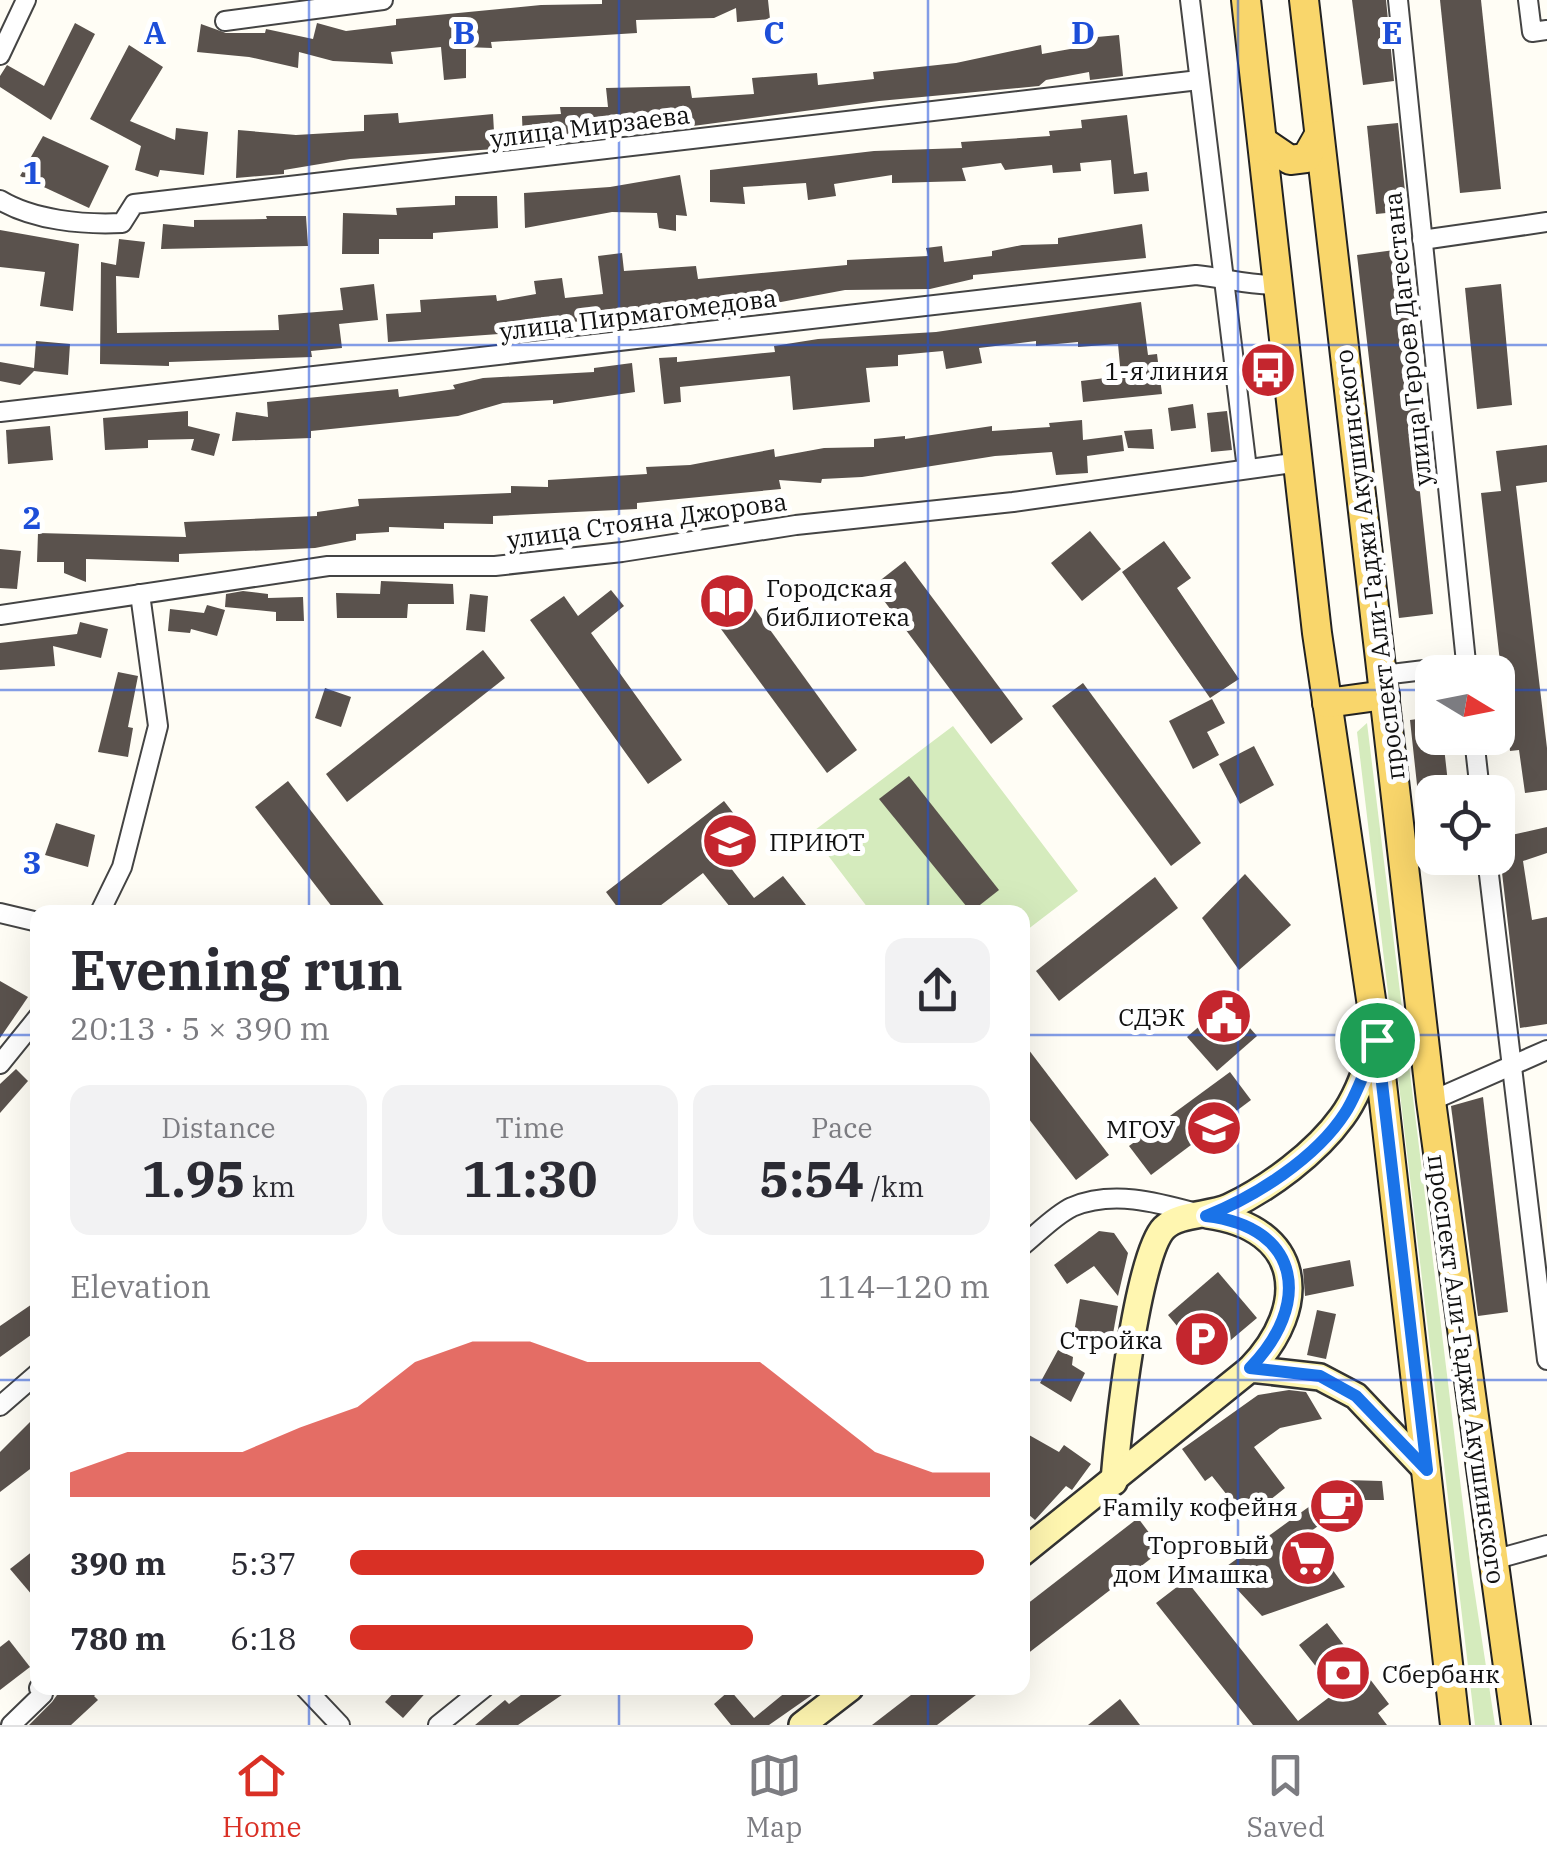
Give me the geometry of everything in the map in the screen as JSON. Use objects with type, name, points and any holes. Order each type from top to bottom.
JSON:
[{"type":"main road","name":"проспект Али-Гаджи Акушинского","points":[[1246,0],[1327,703],[1377,1040],[1455,1725]]},
{"type":"main road","name":"проспект Али-Гаджи Акушинского","points":[[1304,0],[1361,523],[1384,685],[1431,1100],[1516,1725]]},
{"type":"main road","points":[[1265,143],[1290,160],[1306,158],[1319,135]]},
{"type":"main road","points":[[1327,703],[1384,685]]},
{"type":"main road","points":[[1206,1216],[1263,1186],[1330,1131],[1352,1100],[1377,1040]]},
{"type":"main road","points":[[1030,1547],[1114,1482],[1250,1368],[1284,1323],[1289,1304],[1288,1272],[1265,1236],[1234,1221],[1206,1216],[1174,1220],[1152,1249],[1118,1432],[1114,1482]]},
{"type":"main road","points":[[1250,1368],[1320,1376],[1356,1396],[1427,1470]]},
{"type":"main road","points":[[802,1725],[841,1695]]},
{"type":"street","points":[[0,55],[26,0]]},
{"type":"street","points":[[225,21],[383,0]]},
{"type":"street","points":[[1190,0],[1248,469]]},
{"type":"street","name":"улица Героев Дагестана","points":[[1398,0],[1465,655]]},
{"type":"street","points":[[1528,0],[1540,31]]},
{"type":"street","name":"улица Мирзаева","points":[[0,200],[17,210],[100,224],[122,223],[134,204],[1199,80]]},
{"type":"street","points":[[1422,240],[1547,222]]},
{"type":"street","name":"улица Пирмагомедова","points":[[0,412],[1196,275],[1222,277],[1243,286],[1280,286]]},
{"type":"street","name":"улица Стояна Джорова","points":[[0,615],[328,566],[513,564],[1300,462]]},
{"type":"street","points":[[104,905],[122,868],[158,726],[140,594]]},
{"type":"street","points":[[1384,685],[1415,679]]},
{"type":"street","points":[[1489,875],[1547,1360]]},
{"type":"street","points":[[0,913],[30,920]]},
{"type":"street","points":[[0,1064],[30,1027]]},
{"type":"street","points":[[1431,1100],[1547,1050]]},
{"type":"street","points":[[1030,1240],[1070,1208],[1101,1200],[1152,1200],[1206,1216]]},
{"type":"street","points":[[0,1406],[30,1380]]},
{"type":"street","points":[[1493,1560],[1547,1546]]},
{"type":"street","points":[[12,1725],[43,1695]]},
{"type":"street","points":[[312,1695],[340,1725]]},
{"type":"street","points":[[438,1725],[475,1695]]},
{"type":"green space","points":[[1367,723],[1470,1562],[1495,1725],[1475,1725],[1357,732]]},
{"type":"green space","points":[[953,726],[1078,891],[1030,928],[1030,905],[866,905],[811,833]]},
{"type":"building","points":[[602,0],[768,0],[770,19],[737,22],[736,8],[714,18],[636,20],[637,33],[491,42],[492,48],[466,47],[466,78],[444,80],[441,47],[391,52],[393,64],[333,61],[299,52],[298,68],[249,57],[197,52],[201,24],[226,33],[265,33],[266,29],[313,39],[317,23],[346,31],[396,25],[396,19],[541,5],[602,4]]},
{"type":"building","points":[[1352,0],[1386,0],[1394,81],[1363,85]]},
{"type":"building","points":[[1440,0],[1481,0],[1501,189],[1460,193]]},
{"type":"building","points":[[75,23],[95,34],[51,120],[0,87],[0,76],[7,65],[44,86]]},
{"type":"building","points":[[1119,35],[1123,76],[1090,80],[1089,72],[1046,80],[1039,86],[879,101],[678,128],[647,126],[600,132],[600,137],[523,144],[522,116],[561,114],[560,107],[608,107],[606,88],[690,86],[692,98],[754,94],[752,78],[817,73],[818,85],[874,79],[873,72],[956,63],[1041,45],[1042,54],[1087,46],[1086,38]]},
{"type":"building","points":[[129,45],[163,67],[130,121],[175,140],[176,128],[208,132],[204,175],[160,170],[158,177],[135,170],[141,146],[90,119]]},
{"type":"building","points":[[398,113],[399,123],[493,114],[495,149],[350,159],[284,170],[284,174],[236,178],[238,130],[296,135],[364,131],[364,115]]},
{"type":"building","points":[[1127,115],[1134,174],[1147,172],[1149,191],[1114,194],[1111,160],[1080,163],[1081,171],[1053,173],[1052,165],[1005,170],[1001,163],[962,168],[966,181],[892,183],[892,175],[834,184],[836,196],[808,200],[806,183],[743,187],[745,204],[710,202],[710,170],[874,151],[962,148],[961,142],[1050,136],[1049,131],[1082,128],[1081,120]]},
{"type":"building","points":[[1398,123],[1407,211],[1376,214],[1367,126]]},
{"type":"building","points":[[43,136],[109,166],[89,208],[20,176]]},
{"type":"building","points":[[680,175],[687,216],[676,215],[676,231],[659,228],[657,213],[612,212],[525,228],[524,193],[610,187]]},
{"type":"building","points":[[455,196],[497,196],[498,228],[433,233],[433,239],[379,239],[379,254],[342,254],[343,213],[397,215],[396,208],[455,205]]},
{"type":"building","points":[[266,216],[306,216],[308,246],[161,249],[163,224],[194,227],[194,220],[267,219]]},
{"type":"building","points":[[1142,224],[1146,258],[973,275],[973,279],[930,289],[845,290],[765,305],[723,304],[606,320],[533,324],[499,334],[388,342],[386,314],[421,312],[420,300],[496,295],[497,301],[536,294],[534,281],[562,278],[565,298],[603,294],[598,256],[622,253],[624,271],[696,266],[698,279],[847,265],[847,260],[928,256],[926,248],[942,246],[944,262],[992,256],[992,251],[1022,245],[1058,244],[1058,238]]},
{"type":"building","points":[[0,230],[79,244],[73,311],[40,306],[45,272],[0,267]]},
{"type":"building","points":[[119,239],[145,242],[139,278],[116,276],[117,333],[279,330],[278,315],[343,310],[340,288],[374,284],[378,320],[339,324],[342,348],[311,351],[312,357],[169,362],[169,366],[100,364],[101,262],[116,265]]},
{"type":"building","points":[[1402,249],[1427,463],[1417,464],[1433,614],[1399,618],[1357,255]]},
{"type":"building","points":[[1501,284],[1512,405],[1477,409],[1465,288]]},
{"type":"building","points":[[1141,302],[1148,355],[1157,354],[1162,394],[1083,402],[1081,381],[1121,376],[1118,344],[1036,346],[1036,341],[979,348],[982,363],[946,369],[943,351],[898,355],[898,366],[866,368],[870,402],[793,410],[790,376],[680,387],[681,402],[664,404],[659,358],[677,357],[677,362],[775,352],[774,346],[818,339],[936,332]]},
{"type":"building","points":[[36,341],[70,344],[68,375],[34,371],[20,385],[0,381],[0,362],[34,368]]},
{"type":"building","points":[[632,363],[635,392],[553,404],[553,400],[503,403],[458,416],[311,431],[311,438],[232,441],[236,412],[268,417],[267,402],[398,389],[399,397],[455,389],[453,385],[483,378],[594,372],[594,368]]},
{"type":"building","points":[[1193,404],[1196,428],[1171,431],[1168,408]]},
{"type":"building","points":[[188,411],[188,426],[220,434],[214,456],[191,450],[194,439],[148,440],[148,448],[105,450],[103,418]]},
{"type":"building","points":[[1227,411],[1232,450],[1211,452],[1207,413]]},
{"type":"building","points":[[1082,420],[1083,440],[1122,435],[1124,451],[1087,456],[1088,473],[1056,475],[1052,452],[995,456],[862,477],[822,479],[821,483],[779,480],[781,489],[637,503],[637,509],[493,516],[493,524],[444,523],[444,529],[389,527],[389,532],[356,534],[356,540],[315,548],[179,554],[179,562],[86,559],[86,582],[64,573],[64,562],[37,562],[38,533],[186,537],[184,522],[317,516],[317,512],[359,506],[358,499],[511,493],[511,486],[548,487],[548,480],[647,474],[646,467],[690,465],[774,449],[775,457],[824,448],[874,447],[874,439],[905,439],[992,426],[992,431],[1050,427],[1049,423]]},
{"type":"building","points":[[50,426],[53,460],[8,464],[6,430]]},
{"type":"building","points":[[1152,429],[1154,449],[1128,448],[1124,431]]},
{"type":"building","points":[[1547,445],[1547,482],[1516,486],[1547,748],[1547,790],[1525,793],[1519,750],[1515,750],[1515,655],[1499,655],[1481,493],[1501,491],[1496,451]]},
{"type":"building","points":[[1090,531],[1121,569],[1082,601],[1051,563]]},
{"type":"building","points":[[1164,541],[1191,578],[1177,588],[1239,679],[1210,698],[1122,572]]},
{"type":"building","points":[[0,549],[21,551],[17,589],[0,588]]},
{"type":"building","points":[[905,561],[1023,719],[991,744],[873,586]]},
{"type":"building","points":[[381,581],[453,584],[454,604],[408,604],[407,618],[337,618],[336,593],[380,594]]},
{"type":"building","points":[[739,587],[857,750],[827,773],[707,610]]},
{"type":"building","points":[[611,590],[624,606],[591,633],[682,760],[648,784],[530,620],[564,596],[578,616]]},
{"type":"building","points":[[226,594],[268,594],[268,598],[303,597],[304,621],[276,621],[276,612],[225,607]]},
{"type":"building","points":[[470,594],[488,596],[485,632],[466,630]]},
{"type":"building","points":[[207,605],[225,610],[217,636],[191,629],[190,633],[168,631],[170,609],[204,613]]},
{"type":"building","points":[[80,622],[108,629],[101,658],[53,646],[55,666],[0,670],[0,643],[77,634]]},
{"type":"building","points":[[483,650],[505,678],[347,802],[326,774]]},
{"type":"building","points":[[118,672],[138,676],[128,727],[133,728],[128,757],[98,752]]},
{"type":"building","points":[[1083,683],[1201,843],[1171,866],[1052,706]]},
{"type":"building","points":[[325,688],[351,697],[341,727],[315,718]]},
{"type":"building","points":[[1212,699],[1225,723],[1207,732],[1219,755],[1193,769],[1169,721]]},
{"type":"building","points":[[1415,719],[1415,755],[1445,755],[1447,775],[1416,775],[1410,720]]},
{"type":"building","points":[[1254,746],[1274,785],[1240,804],[1219,764]]},
{"type":"building","points":[[909,776],[999,890],[980,905],[965,905],[879,799]]},
{"type":"building","points":[[288,781],[384,905],[331,905],[255,807]]},
{"type":"building","points":[[724,801],[748,832],[720,854],[754,898],[783,876],[806,905],[728,905],[703,873],[661,905],[616,905],[606,892]]},
{"type":"building","points":[[56,823],[95,835],[88,867],[45,855]]},
{"type":"building","points":[[1547,827],[1547,853],[1523,861],[1532,920],[1547,917],[1547,1024],[1520,1028],[1502,875],[1515,875],[1515,834]]},
{"type":"building","points":[[1245,874],[1291,925],[1239,970],[1202,918]]},
{"type":"building","points":[[1155,877],[1178,908],[1059,1001],[1036,971]]},
{"type":"building","points":[[0,981],[28,997],[0,1038]]},
{"type":"building","points":[[1227,1002],[1257,1036],[1217,1071],[1187,1037]]},
{"type":"building","points":[[1030,1051],[1109,1155],[1076,1180],[1030,1120]]},
{"type":"building","points":[[16,1069],[28,1081],[0,1113],[0,1084]]},
{"type":"building","points":[[1230,1072],[1251,1100],[1151,1175],[1129,1146]]},
{"type":"building","points":[[1483,1097],[1508,1312],[1478,1316],[1451,1106]]},
{"type":"building","points":[[1099,1231],[1114,1233],[1128,1253],[1118,1296],[1094,1266],[1067,1284],[1054,1265]]},
{"type":"building","points":[[1350,1260],[1354,1286],[1305,1296],[1303,1269]]},
{"type":"building","points":[[1218,1272],[1257,1318],[1206,1361],[1168,1315]]},
{"type":"building","points":[[1080,1299],[1118,1306],[1111,1345],[1073,1338]]},
{"type":"building","points":[[30,1305],[30,1336],[0,1357],[0,1326]]},
{"type":"building","points":[[1317,1310],[1336,1314],[1326,1359],[1307,1355]]},
{"type":"building","points":[[1058,1350],[1073,1357],[1072,1365],[1085,1373],[1071,1402],[1040,1383]]},
{"type":"building","points":[[1289,1390],[1306,1392],[1322,1419],[1280,1428],[1254,1447],[1285,1488],[1246,1519],[1212,1476],[1205,1481],[1182,1449],[1258,1395]]},
{"type":"building","points":[[30,1422],[30,1469],[0,1492],[0,1452]]},
{"type":"building","points":[[1030,1436],[1059,1452],[1064,1445],[1091,1464],[1072,1490],[1066,1486],[1035,1520],[1030,1516]]},
{"type":"building","points":[[1346,1480],[1382,1481],[1384,1500],[1354,1500],[1307,1534],[1345,1587],[1262,1616],[1220,1571]]},
{"type":"building","points":[[1138,1518],[1162,1550],[1030,1652],[1030,1602]]},
{"type":"building","points":[[30,1553],[30,1593],[10,1569]]},
{"type":"building","points":[[1186,1580],[1298,1721],[1336,1692],[1299,1645],[1327,1623],[1389,1704],[1378,1713],[1387,1725],[1253,1725],[1156,1603]]},
{"type":"building","points":[[9,1640],[30,1667],[0,1690],[0,1647]]},
{"type":"building","points":[[57,1695],[95,1695],[98,1700],[71,1725],[29,1725]]},
{"type":"building","points":[[392,1695],[424,1695],[403,1718],[385,1702]]},
{"type":"building","points":[[521,1695],[562,1695],[518,1725],[475,1725],[505,1700],[509,1704]]},
{"type":"building","points":[[724,1695],[734,1695],[754,1718],[782,1695],[812,1695],[769,1725],[731,1725],[714,1704]]},
{"type":"building","points":[[911,1695],[976,1695],[937,1725],[872,1725]]},
{"type":"building","points":[[1120,1699],[1140,1725],[1088,1725]]},
{"type":"place","name":"1-я линия","points":[[1268,370]]},
{"type":"place","name":"Городская библиотека","points":[[727,601]]},
{"type":"place","name":"ПРИЮТ","points":[[730,841]]},
{"type":"place","name":"СДЭК","points":[[1224,1016]]},
{"type":"place","name":"МГОУ","points":[[1214,1128]]},
{"type":"place","name":"Стройка","points":[[1202,1339]]},
{"type":"place","name":"Family кофейня","points":[[1337,1506]]},
{"type":"place","name":"Торговый дом Имашка","points":[[1308,1558]]},
{"type":"place","name":"Сбербанк","points":[[1343,1673]]},
{"type":"route","points":[[1377,1040],[1427,1470],[1388,1425],[1356,1396],[1320,1376],[1250,1368],[1275,1340],[1284,1323],[1289,1304],[1288,1272],[1276,1247],[1265,1236],[1234,1221],[1206,1216],[1263,1186],[1330,1131],[1352,1100],[1377,1040]]}]
